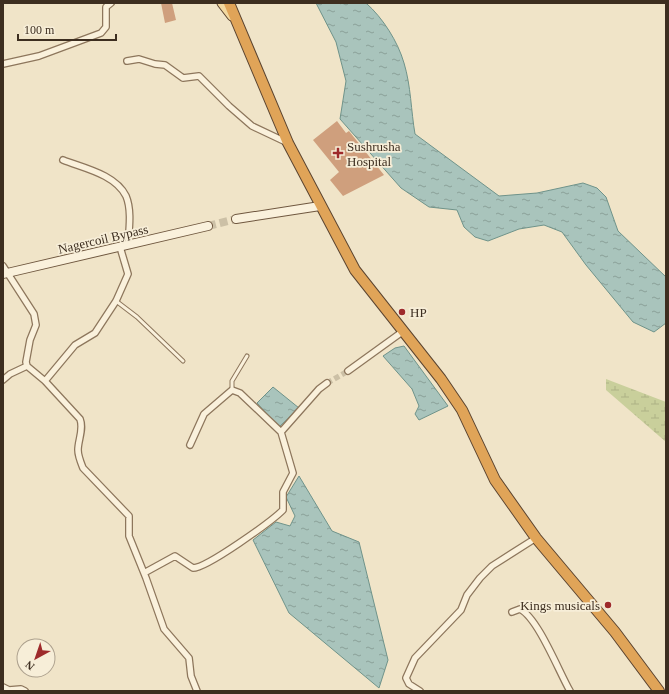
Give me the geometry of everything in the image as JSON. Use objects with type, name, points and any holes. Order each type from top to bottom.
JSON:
[{"type":"highway","points":[[229,3],[288,143],[355,270],[440,379],[462,410],[495,480],[536,538],[615,632],[658,691]]},
{"type":"main road","points":[[222,3],[237,23]]},
{"type":"main road","points":[[236,219],[320,206]]},
{"type":"main road","name":"Nagercoil Bypass","points":[[4,271],[124,246],[208,226]]},
{"type":"street","points":[[3,64],[39,56],[101,33],[106,27],[106,7],[110,3]]},
{"type":"street","points":[[126,61],[138,59],[165,65],[183,78],[198,76],[252,126],[288,143]]},
{"type":"street","points":[[45,381],[75,345],[95,332],[116,301],[128,274],[124,246],[129,210],[123,192],[110,180],[103,176],[63,160]]},
{"type":"street","points":[[4,271],[34,314],[36,325],[30,340],[26,362],[27,366],[45,381],[80,419],[82,424],[78,451],[83,468],[126,510],[130,522],[129,536],[164,629],[189,658],[191,676],[197,691]]},
{"type":"street","points":[[348,371],[402,332]]},
{"type":"street","points":[[4,379],[27,366]]},
{"type":"street","points":[[281,432],[319,389],[327,383]]},
{"type":"street","points":[[144,573],[154,566],[175,556],[193,568],[197,568],[231,548],[283,510],[283,492],[293,473],[281,432],[240,393],[232,390],[204,414],[190,445]]},
{"type":"street","points":[[420,691],[409,684],[406,678],[416,658],[460,610],[471,589],[492,566],[536,538]]},
{"type":"street","points":[[512,612],[520,609],[528,614],[536,626],[570,691]]},
{"type":"street","points":[[3,687],[9,690],[21,689],[25,691]]},
{"type":"lane","points":[[116,301],[137,317],[183,361]]},
{"type":"lane","points":[[232,390],[232,381],[242,367],[247,356]]},
{"type":"green space","points":[[606,379],[666,402],[666,442],[606,390]]},
{"type":"water","points":[[316,3],[366,3],[372,9],[389,31],[401,55],[408,81],[415,134],[499,196],[537,193],[583,183],[597,188],[606,197],[618,231],[666,277],[666,323],[654,332],[633,322],[586,265],[562,232],[544,225],[519,229],[488,241],[475,237],[464,227],[457,210],[429,207],[401,188],[340,119],[346,81],[336,42]]},
{"type":"water","points":[[404,346],[448,406],[419,420],[415,414],[419,406],[412,389],[383,356],[395,348]]},
{"type":"water","points":[[273,387],[299,408],[279,427],[257,403]]},
{"type":"water","points":[[299,476],[332,531],[359,542],[388,660],[379,688],[289,613],[253,540],[276,522],[290,526],[295,516],[286,497]]},
{"type":"building","points":[[161,3],[172,3],[176,20],[165,23]]},
{"type":"building","points":[[337,121],[346,133],[349,131],[384,175],[343,196],[330,180],[339,172],[313,140]]},
{"type":"tunnel","points":[[208,226],[236,219]]},
{"type":"tunnel","points":[[327,383],[348,371]]},
{"type":"place","name":"Sushrusha Hospital","points":[[338,153]]},
{"type":"place","name":"HP","points":[[402,312]]},
{"type":"place","name":"Kings musicals","points":[[608,605]]}]
